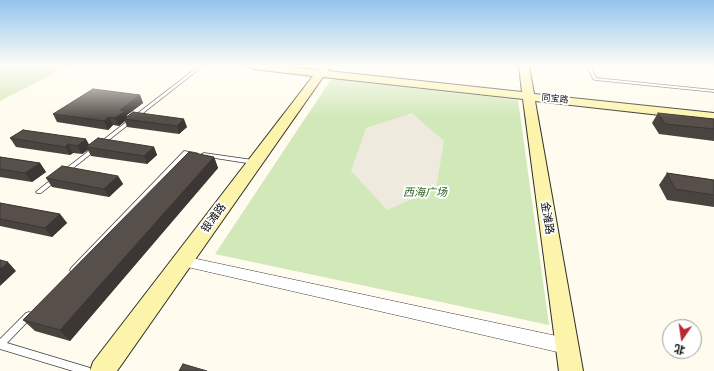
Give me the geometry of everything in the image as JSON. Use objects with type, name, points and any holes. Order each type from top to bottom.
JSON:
[{"type":"street","name":"银滩路","points":[[102,371],[313,83]]},
{"type":"street","name":"同宝路","points":[[437,83],[714,117]]},
{"type":"street","name":"金滩路","points":[[527,83],[571,371]]},
{"type":"street","name":"同宝路","points":[[529,94],[714,113]]},
{"type":"street","points":[[183,261],[566,346]]},
{"type":"lane","points":[[64,173],[179,83]]},
{"type":"lane","points":[[638,83],[714,91]]},
{"type":"lane","points":[[66,277],[186,152],[256,162]]},
{"type":"lane","points":[[39,192],[58,178]]},
{"type":"lane","points":[[33,311],[0,346],[87,371]]},
{"type":"green space","points":[[0,83],[35,83],[0,101]]},
{"type":"green space","name":"西海广场","points":[[328,83],[373,83],[518,100],[549,325],[215,254]]},
{"type":"shaded area","points":[[412,113],[444,141],[436,189],[387,210],[351,171],[366,128]]},
{"type":"building","points":[[93,89],[140,95],[120,110],[125,111],[115,118],[109,117],[104,121],[53,114]]},
{"type":"building","points":[[133,112],[184,119],[177,126],[124,119]]},
{"type":"building","points":[[658,113],[714,119],[714,129],[665,124]]},
{"type":"building","points":[[23,130],[86,139],[77,146],[68,144],[65,147],[10,138]]},
{"type":"building","points":[[98,138],[154,147],[144,156],[86,147]]},
{"type":"building","points":[[189,152],[214,157],[60,330],[23,320]]},
{"type":"building","points":[[0,157],[40,163],[25,173],[0,169]]},
{"type":"building","points":[[62,166],[118,176],[104,189],[46,178]]},
{"type":"building","points":[[667,173],[714,180],[714,195],[675,189]]},
{"type":"building","points":[[0,203],[60,214],[45,228],[0,219]]},
{"type":"building","points":[[0,260],[8,262],[0,269]]},
{"type":"building","points":[[183,364],[207,371],[179,371]]}]
